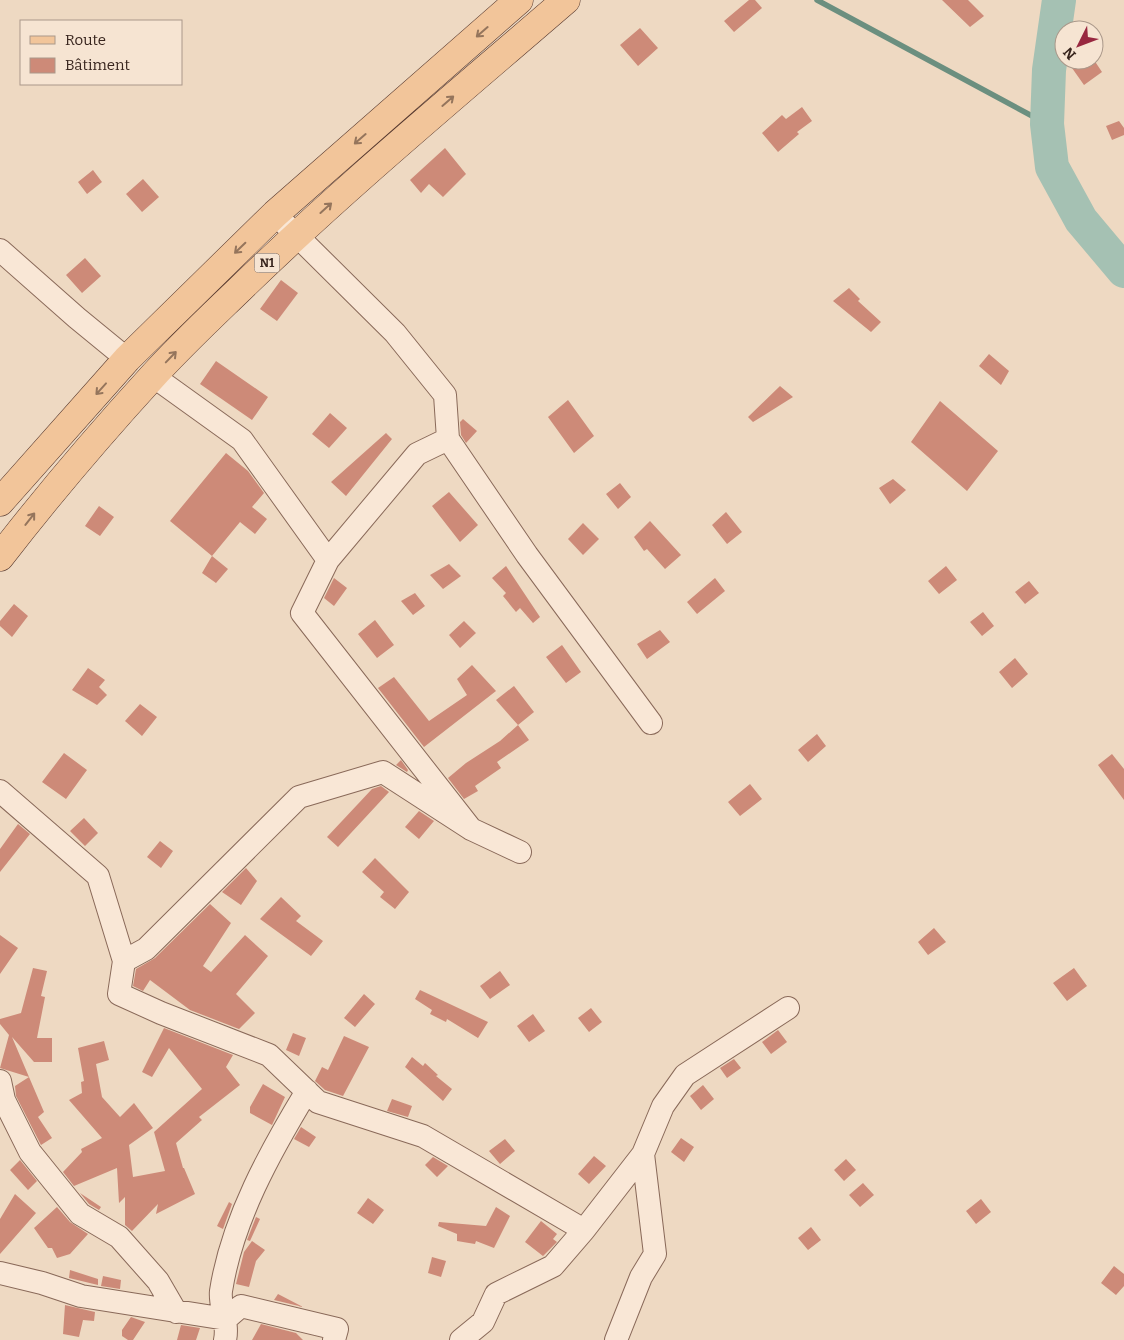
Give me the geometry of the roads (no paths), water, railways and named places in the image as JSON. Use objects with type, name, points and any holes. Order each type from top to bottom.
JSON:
[{"type":"main road","name":"N1","points":[[0,502],[128,359],[275,214],[519,0]]},
{"type":"main road","name":"N1","points":[[0,557],[48,496],[152,376],[297,233],[374,164],[566,0]]},
{"type":"street","points":[[275,214],[297,233],[395,333],[445,396],[448,439],[527,555],[651,723]]},
{"type":"street","points":[[0,250],[76,318],[128,359]]},
{"type":"street","points":[[152,376],[242,440],[328,560]]},
{"type":"street","points":[[448,439],[417,454],[328,560],[302,613],[471,829]]},
{"type":"street","points":[[124,962],[146,949],[299,797],[383,772],[471,829],[520,852]]},
{"type":"street","points":[[0,791],[98,876],[124,962],[119,994],[161,1013],[269,1056],[318,1102],[423,1136],[584,1230]]},
{"type":"street","points":[[461,1340],[483,1322],[496,1294],[553,1266],[584,1230],[643,1154],[663,1106],[686,1074],[788,1008]]},
{"type":"street","points":[[0,1081],[4,1100],[30,1152],[80,1214],[119,1237],[158,1281],[176,1312]]},
{"type":"street","points":[[226,1329],[221,1293],[236,1234],[273,1146],[307,1091]]},
{"type":"street","points":[[616,1340],[641,1277],[655,1254],[643,1154]]},
{"type":"street","points":[[0,1273],[42,1283],[81,1296],[176,1312],[226,1329]]},
{"type":"street","points":[[226,1329],[241,1306],[337,1329],[334,1340]]},
{"type":"waterway","points":[[817,0],[1047,124]]},
{"type":"waterway","points":[[1059,0],[1049,70],[1047,124],[1052,167],[1081,220],[1124,271]]}]
